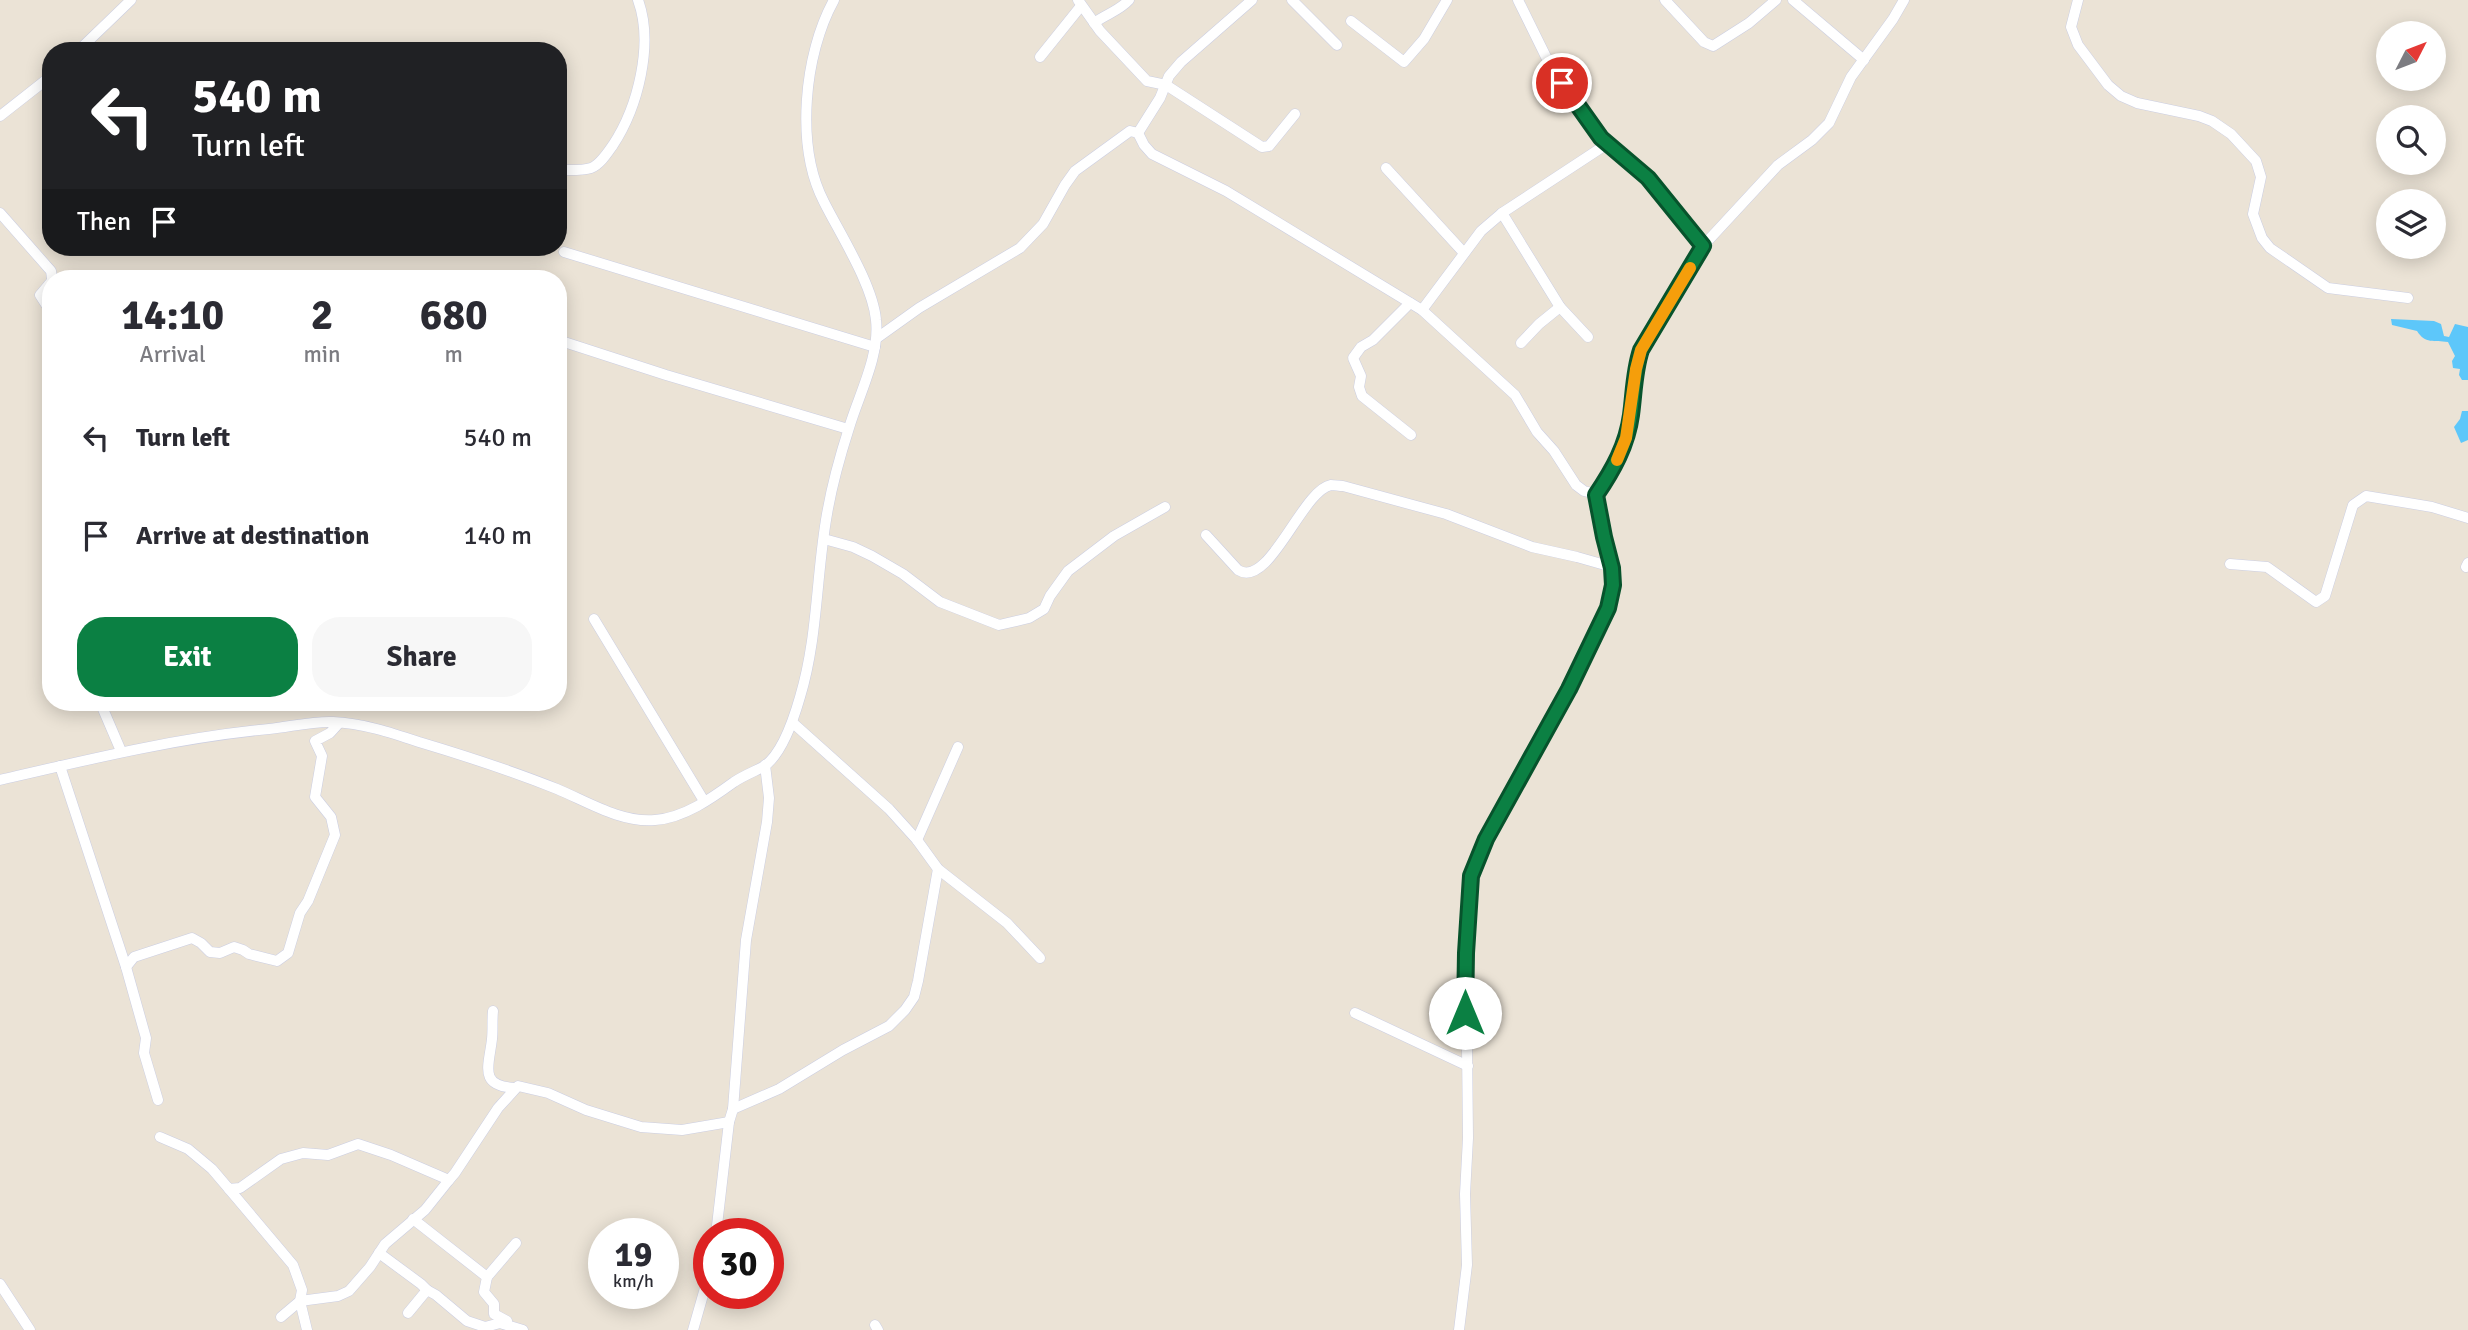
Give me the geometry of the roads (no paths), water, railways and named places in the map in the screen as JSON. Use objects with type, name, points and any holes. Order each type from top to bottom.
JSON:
[{"type":"street","points":[[87,42],[131,0]]},
{"type":"street","points":[[567,169],[592,168],[606,155],[636,99],[645,25],[638,0]]},
{"type":"street","points":[[0,780],[121,751],[208,737],[339,723],[398,735],[483,762],[602,809],[640,821],[660,820],[680,814],[765,765],[793,723],[807,675],[833,485],[876,343],[876,317],[855,261],[823,201],[809,162],[808,97],[811,70],[821,28],[834,0]]},
{"type":"street","points":[[1094,23],[1104,15],[1121,9],[1129,0]]},
{"type":"street","points":[[1138,133],[1169,76],[1181,62],[1252,0]]},
{"type":"street","points":[[1292,0],[1337,45]]},
{"type":"street","points":[[1351,22],[1404,62],[1424,39],[1447,0]]},
{"type":"street","points":[[1518,0],[1551,67],[1607,144],[1648,178],[1703,246]]},
{"type":"street","points":[[1665,0],[1704,42],[1713,46],[1749,23],[1776,0]]},
{"type":"street","points":[[1793,0],[1864,60]]},
{"type":"street","points":[[1459,1330],[1467,1265],[1466,953],[1471,876],[1486,839],[1602,626],[1613,585],[1612,568],[1596,495],[1616,463],[1626,438],[1641,350],[1703,246],[1778,164],[1812,140],[1829,123],[1845,88],[1904,0]]},
{"type":"street","points":[[2078,0],[2071,27],[2074,38],[2108,85],[2121,96],[2137,103],[2212,121],[2231,134],[2256,161],[2261,177],[2253,214],[2262,238],[2270,248],[2328,288],[2408,298]]},
{"type":"street","points":[[1040,57],[1079,3],[1122,57],[1147,81],[1166,85],[1262,147],[1269,146],[1295,114]]},
{"type":"street","points":[[0,117],[42,83]]},
{"type":"street","points":[[876,343],[919,308],[1020,248],[1043,224],[1075,171],[1130,131],[1138,133],[1152,154],[1226,191],[1422,310],[1515,394],[1537,432],[1576,485],[1596,495]]},
{"type":"street","points":[[1422,310],[1481,231],[1502,213],[1607,144]]},
{"type":"street","points":[[1386,168],[1464,253]]},
{"type":"street","points":[[0,213],[50,270]]},
{"type":"street","points":[[1502,213],[1560,307],[1588,337]]},
{"type":"street","points":[[567,253],[876,343]]},
{"type":"street","points":[[1410,303],[1353,358],[1361,376],[1359,387],[1362,396],[1410,435]]},
{"type":"street","points":[[1521,343],[1560,307]]},
{"type":"street","points":[[876,317],[898,323]]},
{"type":"street","points":[[567,343],[848,429]]},
{"type":"street","points":[[1206,535],[1238,570],[1244,573],[1256,572],[1319,494],[1331,485],[1446,514],[1532,547],[1612,568]]},
{"type":"street","points":[[2230,564],[2267,567],[2316,602],[2325,596],[2353,505],[2366,496],[2432,507],[2468,518]]},
{"type":"street","points":[[824,539],[853,547],[872,556],[940,602],[999,625],[1029,618],[1044,609],[1068,570],[1114,536],[1165,507]]},
{"type":"street","points":[[594,619],[704,802]]},
{"type":"street","points":[[104,711],[121,751]]},
{"type":"street","points":[[315,741],[330,733],[339,723]]},
{"type":"street","points":[[793,723],[863,783],[917,840],[938,869],[1007,923],[1040,958]]},
{"type":"street","points":[[125,967],[134,957],[192,938],[209,952],[220,953],[234,947],[277,961],[288,953],[300,913],[308,901],[335,835],[331,817],[315,797],[322,756],[315,741],[313,724]]},
{"type":"street","points":[[917,840],[958,747]]},
{"type":"street","points":[[718,1218],[729,1122],[733,1109],[746,940],[760,847],[767,822],[769,798],[765,765]]},
{"type":"street","points":[[60,766],[146,1038],[144,1054],[158,1100]]},
{"type":"street","points":[[733,1109],[779,1089],[842,1050],[888,1026],[905,1010],[914,997],[918,981],[938,869]]},
{"type":"street","points":[[493,1011],[487,1069],[495,1084],[548,1093],[586,1110],[640,1127],[682,1130],[729,1122]]},
{"type":"street","points":[[1355,1013],[1468,1066]]},
{"type":"street","points":[[281,1317],[300,1301],[338,1296],[348,1291],[385,1244],[433,1201],[515,1088]]},
{"type":"street","points":[[160,1137],[188,1149],[212,1169],[293,1265],[302,1290],[300,1301],[307,1330]]},
{"type":"street","points":[[229,1189],[240,1188],[281,1159],[303,1153],[328,1154],[358,1144],[449,1180]]},
{"type":"street","points":[[413,1219],[486,1277]]},
{"type":"street","points":[[502,1326],[507,1321],[494,1314],[494,1304],[484,1292],[486,1277],[516,1243]]},
{"type":"street","points":[[379,1253],[467,1321],[485,1327],[502,1326],[523,1330]]},
{"type":"street","points":[[0,1284],[30,1330]]},
{"type":"street","points":[[408,1313],[427,1290]]},
{"type":"street","points":[[693,1330],[699,1309]]},
{"type":"water","points":[[2391,319],[2434,321],[2441,324],[2444,336],[2449,337],[2455,324],[2468,327],[2468,380],[2462,380],[2460,369],[2453,368],[2452,361],[2455,356],[2448,342],[2427,340],[2417,331],[2392,325]]},
{"type":"water","points":[[2462,411],[2468,411],[2468,440],[2461,443],[2454,427]]}]
